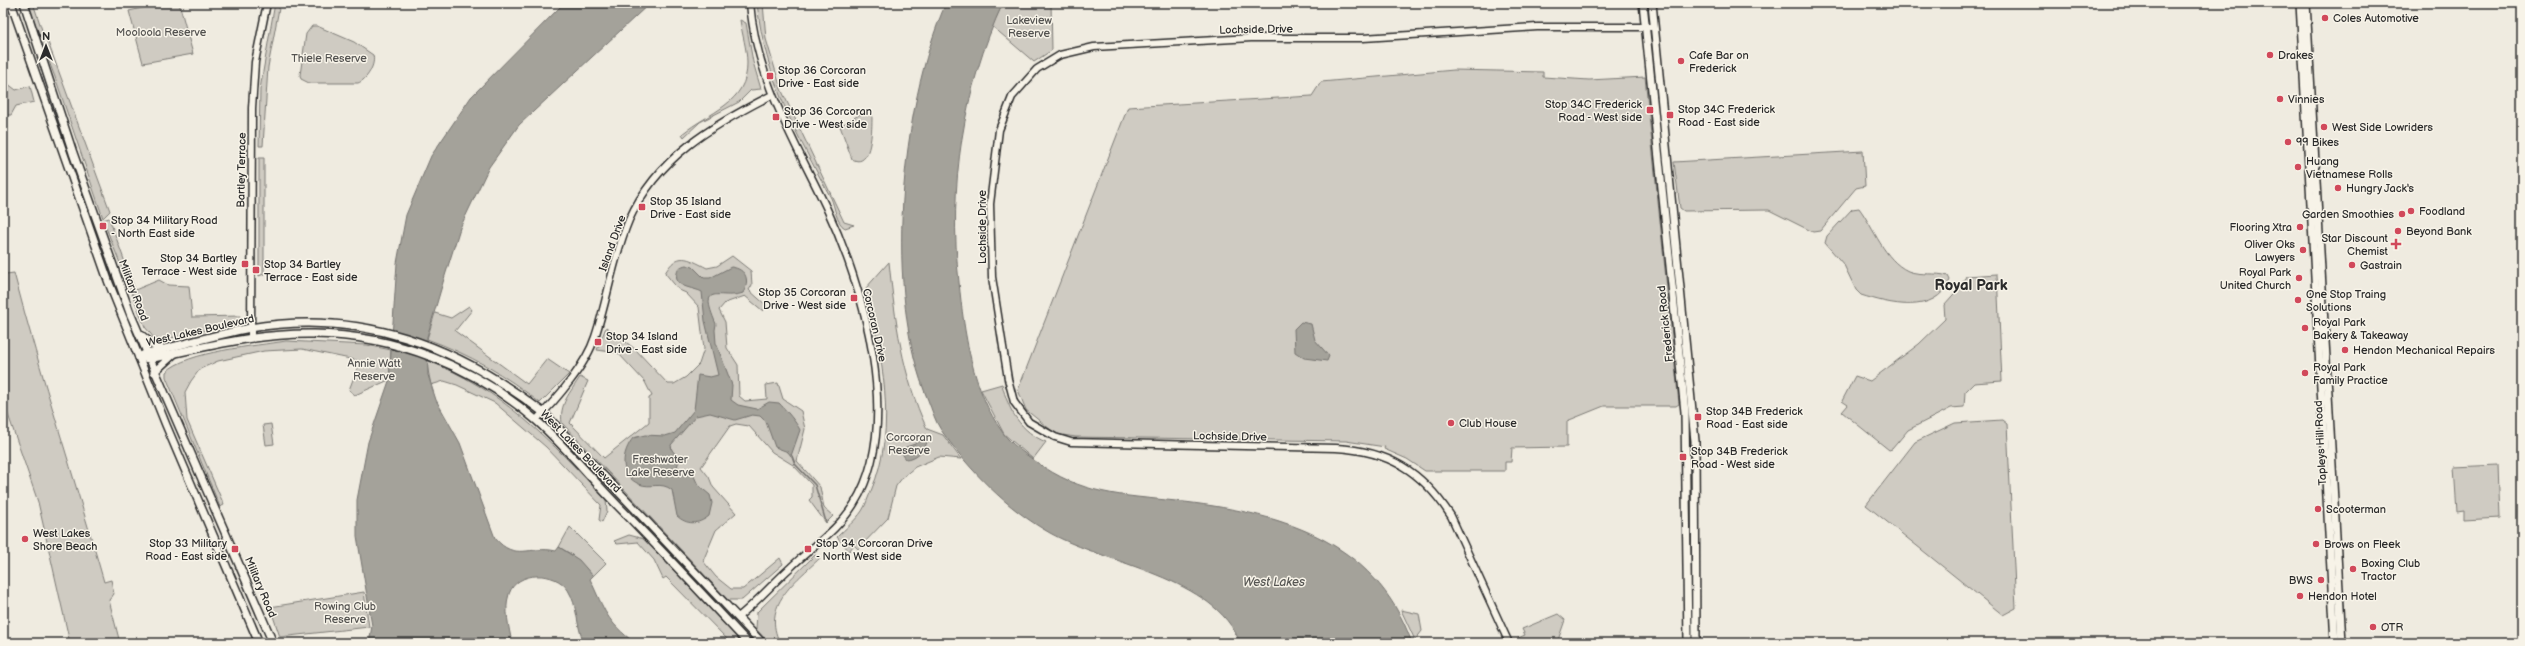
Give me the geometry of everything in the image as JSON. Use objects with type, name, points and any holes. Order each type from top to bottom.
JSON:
[{"type":"main road","name":"Military Road","points":[[11,3],[109,283],[259,643]]},
{"type":"main road","name":"Military Road","points":[[24,3],[73,153],[154,372],[273,643]]},
{"type":"main road","name":"Frederick Road","points":[[1643,3],[1685,412],[1688,643]]},
{"type":"main road","name":"Frederick Road","points":[[1652,3],[1695,441],[1696,643]]},
{"type":"main road","name":"Tapleys Hill Road","points":[[2300,3],[2334,643]]},
{"type":"main road","name":"Tapleys Hill Road","points":[[2306,3],[2342,643]]},
{"type":"main road","name":"West Lakes Boulevard","points":[[148,356],[162,349],[250,328],[299,324],[340,325],[381,331],[437,348],[484,370],[544,413],[762,643]]},
{"type":"main road","points":[[139,332],[152,344],[162,349]]},
{"type":"main road","name":"West Lakes Boulevard","points":[[139,357],[176,353],[251,338],[313,334],[342,335],[382,342],[438,359],[498,391],[536,420],[748,643]]},
{"type":"main road","points":[[154,372],[176,353]]},
{"type":"main road","points":[[624,512],[633,507]]},
{"type":"main road","points":[[630,518],[633,507]]},
{"type":"main road","points":[[681,556],[677,560],[693,578],[696,587]]},
{"type":"main road","points":[[240,598],[252,593]]},
{"type":"main road","points":[[730,624],[738,617]]},
{"type":"street","name":"Bartley Terrace","points":[[251,338],[252,108],[255,62],[267,3]]},
{"type":"street","name":"Corcoran Drive","points":[[738,617],[846,516],[862,489],[871,468],[878,426],[874,364],[851,269],[826,207],[772,95],[761,66],[750,3]]},
{"type":"street","name":"Lochside Drive","points":[[1509,643],[1451,516],[1439,498],[1420,478],[1392,460],[1365,451],[1336,448],[1088,444],[1055,437],[1023,416],[1014,402],[1008,379],[992,277],[990,204],[999,130],[1012,97],[1025,80],[1049,60],[1078,49],[1244,39],[1363,38],[1537,27],[1654,27]]},
{"type":"street","name":"Island Drive","points":[[536,420],[544,413],[571,380],[595,338],[610,275],[622,238],[630,219],[654,180],[682,149],[706,131],[772,95]]},
{"type":"green space","points":[[28,3],[33,3],[43,33],[39,35]]},
{"type":"green space","name":"Mooloola Reserve","points":[[164,3],[179,3],[193,54],[143,63],[129,11]]},
{"type":"green space","points":[[275,3],[280,3],[268,67],[263,146],[259,146],[260,89]]},
{"type":"green space","points":[[757,3],[763,3],[766,39],[781,89],[844,222],[854,225],[845,228],[842,226],[831,198],[794,128],[775,81],[767,56],[761,31]]},
{"type":"green space","name":"Lakeview Reserve","points":[[1003,3],[1051,3],[1052,50],[1034,62],[992,26]]},
{"type":"green space","points":[[740,20],[746,23],[753,62],[761,89],[751,90],[739,102],[700,122],[684,137],[682,134],[725,105],[741,88],[746,77],[747,58]]},
{"type":"green space","name":"Thiele Reserve","points":[[312,26],[317,26],[354,42],[373,55],[374,59],[372,67],[365,79],[358,83],[309,83],[301,79],[300,75],[306,34]]},
{"type":"green space","points":[[45,34],[110,211],[103,218],[55,77],[39,36]]},
{"type":"green space","points":[[1454,70],[1543,72],[1543,77],[1589,80],[1645,77],[1679,404],[1676,406],[1604,406],[1567,421],[1567,447],[1512,448],[1511,462],[1505,462],[1505,471],[1425,471],[1407,459],[1384,449],[1385,447],[1346,441],[1076,437],[1056,434],[1026,410],[1018,390],[1128,107],[1312,96],[1321,82]]},
{"type":"green space","points":[[3,80],[16,90],[30,86],[34,102],[16,106],[11,115],[3,115]]},
{"type":"green space","points":[[864,112],[871,113],[872,129],[870,146],[864,159],[859,161],[852,159],[840,126]]},
{"type":"green space","points":[[1863,151],[1865,186],[1856,188],[1820,231],[1813,232],[1769,210],[1684,211],[1680,208],[1674,162]]},
{"type":"green space","points":[[259,158],[264,158],[264,274],[259,276]]},
{"type":"green space","points":[[1859,208],[1886,252],[1900,266],[1908,271],[1948,276],[1950,280],[1943,291],[1934,299],[1923,303],[1910,304],[1885,302],[1861,295],[1856,290],[1844,265],[1825,243],[1827,236],[1852,209]]},
{"type":"green space","points":[[109,218],[135,290],[159,280],[168,285],[189,286],[192,317],[240,316],[240,323],[161,340],[154,338],[145,327],[103,220]]},
{"type":"green space","name":"Freshwater Lake Reserve","points":[[732,256],[751,271],[752,285],[749,290],[767,306],[763,311],[745,296],[725,303],[719,310],[725,322],[727,348],[738,365],[739,396],[745,401],[767,399],[766,385],[778,383],[783,399],[801,411],[805,429],[797,461],[820,487],[824,508],[833,516],[826,523],[809,500],[812,497],[812,485],[793,465],[772,452],[749,426],[736,424],[730,426],[701,467],[709,477],[713,487],[736,513],[716,530],[703,561],[716,577],[731,589],[743,589],[780,558],[783,564],[742,600],[728,600],[562,423],[562,410],[564,404],[580,377],[588,381],[570,423],[604,458],[649,422],[649,398],[652,396],[645,382],[618,353],[597,350],[606,327],[635,349],[668,384],[674,384],[686,377],[699,364],[704,349],[699,307],[686,293],[679,290],[665,273],[674,262],[679,259],[688,259],[707,268],[717,266]]},
{"type":"green space","name":"Corcoran Reserve","points":[[889,262],[901,347],[918,409],[927,429],[943,435],[961,459],[939,457],[915,467],[903,477],[896,486],[888,518],[858,549],[854,545],[849,551],[837,537],[857,518],[865,506],[879,466],[884,441],[886,416],[885,390],[882,365],[866,288]]},
{"type":"green space","points":[[3,264],[6,274],[14,273],[35,351],[104,582],[111,580],[114,594],[109,600],[120,643],[70,643],[38,502],[3,400]]},
{"type":"green space","points":[[1997,274],[2002,381],[1974,383],[1965,392],[1964,407],[1951,408],[1908,430],[1892,449],[1889,450],[1842,412],[1848,405],[1842,401],[1855,376],[1870,381],[1919,344],[1945,319],[1944,305],[1961,286],[1966,276]]},
{"type":"green space","points":[[469,306],[472,310],[455,331],[527,384],[547,359],[569,374],[540,403],[514,383],[472,358],[427,339],[435,313],[451,318]]},
{"type":"green space","name":"Annie Watt Reserve","points":[[286,341],[367,345],[391,350],[389,380],[355,395],[349,390],[360,361],[302,349],[264,351],[218,361],[200,369],[185,392],[187,420],[224,505],[220,507],[166,377],[166,372],[189,359],[205,354],[240,347]]},
{"type":"green space","points":[[426,360],[453,372],[502,401],[545,438],[606,500],[607,511],[602,522],[599,520],[601,505],[546,447],[495,403],[457,385],[444,381],[431,385]]},
{"type":"green space","points":[[1002,384],[1008,403],[1017,419],[1029,432],[1046,442],[1033,459],[1004,434],[981,390]]},
{"type":"green space","points":[[2002,420],[2007,424],[2016,608],[2003,615],[1866,505],[1915,442],[1955,423]]},
{"type":"green space","points":[[271,424],[274,444],[266,445],[263,425]]},
{"type":"green space","points":[[2498,465],[2500,518],[2464,520],[2464,511],[2457,512],[2454,467]]},
{"type":"green space","points":[[570,527],[606,563],[593,576],[571,554],[559,547]]},
{"type":"green space","points":[[629,535],[644,539],[742,643],[731,643],[666,577],[663,579],[654,560],[638,542],[617,544],[614,541]]},
{"type":"green space","points":[[815,555],[820,558],[791,585],[778,606],[775,617],[775,629],[780,643],[769,643],[756,629],[757,612]]},
{"type":"green space","name":"Rowing Club Reserve","points":[[364,592],[369,627],[280,637],[270,607]]},
{"type":"green space","points":[[1401,610],[1419,614],[1422,631],[1415,640]]},
{"type":"green space","points":[[1558,614],[1565,620],[1557,643],[1521,643],[1518,638],[1525,635],[1522,629]]},
{"type":"water","points":[[564,3],[650,3],[519,125],[489,167],[460,228],[444,279],[427,337],[428,375],[436,400],[460,443],[495,538],[502,545],[516,551],[556,551],[559,547],[579,560],[593,576],[590,579],[607,615],[625,635],[635,643],[584,643],[581,636],[574,603],[568,590],[555,579],[537,576],[528,577],[520,581],[513,586],[509,594],[507,612],[512,643],[369,643],[372,626],[357,536],[357,500],[368,442],[389,381],[397,263],[406,215],[431,156],[471,97]]},
{"type":"water","name":"West Lakes","points":[[946,3],[1003,3],[989,36],[978,70],[962,139],[956,210],[956,246],[964,321],[971,360],[984,398],[992,416],[1003,433],[1022,452],[1035,461],[1069,481],[1086,487],[1119,495],[1213,506],[1249,513],[1284,523],[1317,536],[1347,554],[1373,578],[1395,607],[1412,643],[1240,643],[1227,621],[1208,602],[1184,587],[1157,575],[1073,544],[1050,533],[1018,512],[990,488],[964,460],[941,430],[935,419],[914,357],[905,308],[902,256],[903,201],[908,147],[917,94],[930,46]]},
{"type":"water","points":[[686,265],[693,267],[704,278],[710,278],[731,267],[741,270],[744,273],[746,276],[746,284],[743,293],[735,295],[714,295],[710,297],[709,302],[716,324],[716,343],[732,385],[731,400],[738,405],[757,409],[769,402],[779,403],[794,420],[800,430],[791,456],[788,452],[775,447],[766,422],[760,416],[752,415],[735,420],[710,413],[696,416],[671,445],[672,450],[679,459],[677,468],[680,472],[684,474],[693,474],[698,485],[710,495],[712,503],[709,516],[701,521],[693,523],[685,521],[677,516],[672,490],[668,487],[660,485],[648,486],[639,484],[632,480],[628,475],[624,463],[626,450],[633,438],[645,435],[665,436],[675,433],[694,410],[698,375],[710,377],[718,375],[705,321],[702,292],[678,282],[677,273],[681,267]]},
{"type":"water","points":[[1301,322],[1311,324],[1315,340],[1329,356],[1327,361],[1304,358],[1295,352],[1294,329]]},
{"type":"water","points":[[922,435],[928,439],[925,446],[920,453],[910,459],[906,459],[903,455],[906,447],[915,444]]},
{"type":"waterway","points":[[792,456],[795,464],[815,485],[826,522]]},
{"type":"place","name":"Coles Automotive","points":[[2325,18]]},
{"type":"place","name":"Drakes","points":[[2270,55]]},
{"type":"place","name":"Cafe Bar on Frederick","points":[[1681,61]]},
{"type":"place","name":"Stop 36 Corcoran Drive - East side","points":[[770,76]]},
{"type":"place","name":"Vinnies","points":[[2280,99]]},
{"type":"place","name":"Stop 34C Frederick Road - West side","points":[[1650,110]]},
{"type":"place","name":"Stop 34C Frederick Road - East side","points":[[1670,115]]},
{"type":"place","name":"Stop 36 Corcoran Drive - West side","points":[[776,117]]},
{"type":"place","name":"West Side Lowriders","points":[[2324,127]]},
{"type":"place","name":"99 Bikes","points":[[2288,142]]},
{"type":"place","name":"Huang Vietnamese Rolls","points":[[2298,167]]},
{"type":"place","name":"Hungry Jack's","points":[[2338,188]]},
{"type":"place","name":"Stop 35 Island Drive - East side","points":[[642,207]]},
{"type":"place","name":"Foodland","points":[[2411,211]]},
{"type":"place","name":"Garden Smoothies","points":[[2402,214]]},
{"type":"place","name":"Stop 34 Military Road - North East side","points":[[103,226]]},
{"type":"place","name":"Flooring Xtra","points":[[2300,227]]},
{"type":"place","name":"Beyond Bank","points":[[2398,231]]},
{"type":"place","name":"Star Discount Chemist","points":[[2396,244]]},
{"type":"place","name":"Oliver Oks Lawyers","points":[[2303,250]]},
{"type":"place","name":"Stop 34 Bartley Terrace - West side","points":[[245,264]]},
{"type":"place","name":"Gastrain","points":[[2352,265]]},
{"type":"place","name":"Stop 34 Bartley Terrace - East side","points":[[256,270]]},
{"type":"place","name":"Royal Park United Church","points":[[2299,278]]},
{"type":"place","name":"Stop 35 Corcoran Drive - West side","points":[[854,298]]},
{"type":"place","name":"One Stop Traing Solutions","points":[[2298,300]]},
{"type":"place","name":"Royal Park Bakery & Takeaway","points":[[2305,328]]},
{"type":"place","name":"Stop 34 Island Drive - East side","points":[[598,342]]},
{"type":"place","name":"Hendon Mechanical Repairs","points":[[2345,350]]},
{"type":"place","name":"Royal Park Family Practice","points":[[2305,373]]},
{"type":"place","name":"Stop 34B Frederick Road - East side","points":[[1698,417]]},
{"type":"place","name":"Club House","points":[[1451,423]]},
{"type":"place","name":"Stop 34B Frederick Road - West side","points":[[1683,457]]},
{"type":"place","name":"Scooterman","points":[[2318,509]]},
{"type":"place","name":"West Lakes Shore Beach","points":[[25,539]]},
{"type":"place","name":"Brows on Fleek","points":[[2316,544]]},
{"type":"place","name":"Stop 33 Military Road - East side","points":[[235,549]]},
{"type":"place","name":"Stop 34 Corcoran Drive - North West side","points":[[808,549]]},
{"type":"place","name":"Boxing Club Tractor","points":[[2353,569]]},
{"type":"place","name":"BWS","points":[[2321,580]]},
{"type":"place","name":"Hendon Hotel","points":[[2300,596]]},
{"type":"place","name":"OTR","points":[[2373,627]]},
{"type":"district","name":"Royal Park","points":[[1971,285]]}]
